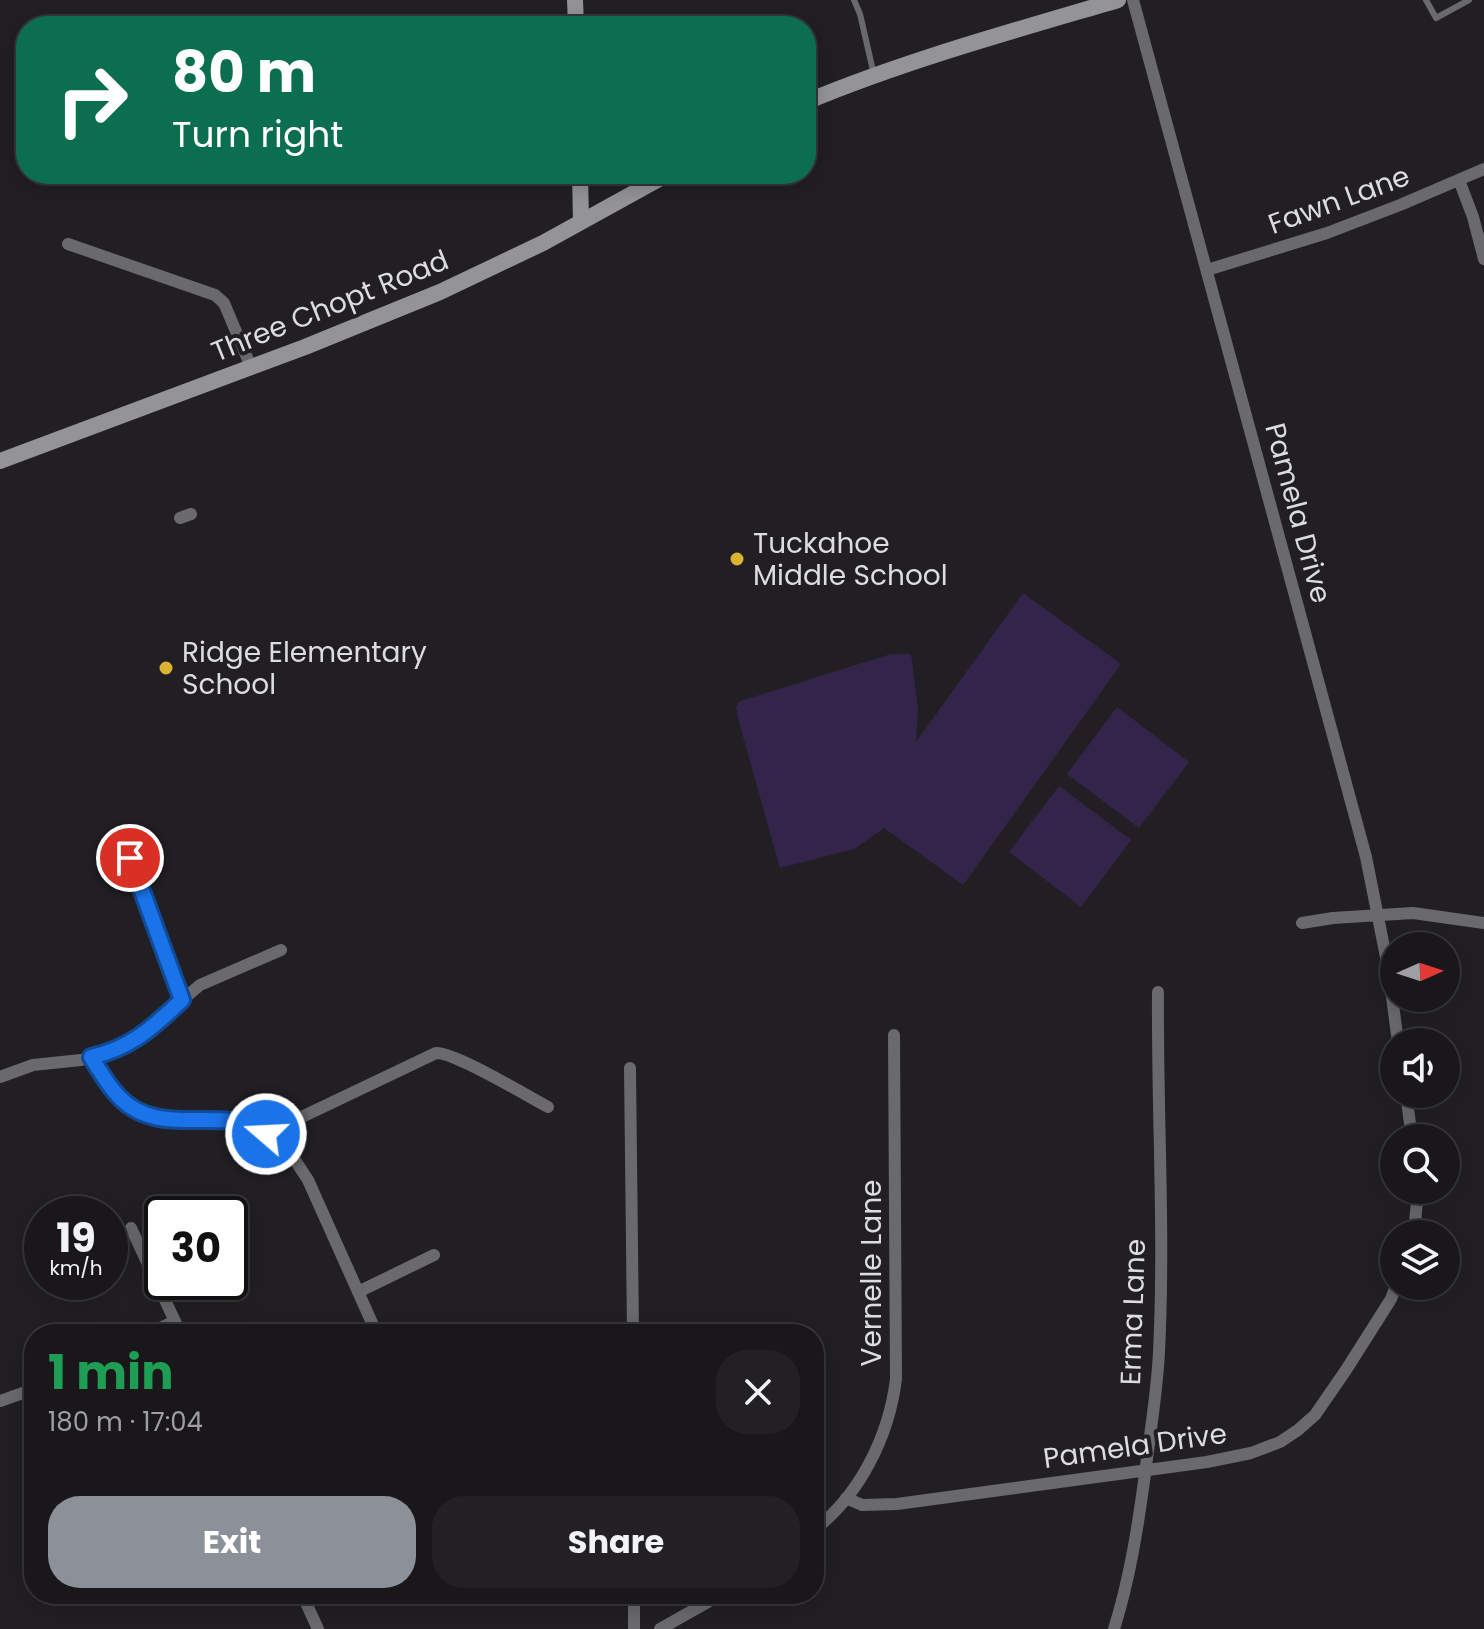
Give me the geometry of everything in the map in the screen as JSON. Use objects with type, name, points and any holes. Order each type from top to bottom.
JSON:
[{"type":"main road","points":[[816,98],[874,75],[1118,0]]},
{"type":"main road","points":[[580,184],[581,222]]},
{"type":"main road","name":"Three Chopt Road","points":[[0,461],[440,292],[650,184]]},
{"type":"street","name":"Pamela Drive","points":[[1133,0],[1366,857],[1388,967],[1396,1028]]},
{"type":"street","name":"Fawn Lane","points":[[1207,270],[1327,233],[1484,169]]},
{"type":"street","points":[[1459,180],[1484,259]]},
{"type":"street","points":[[68,244],[215,295],[224,303],[251,367]]},
{"type":"street","points":[[1302,923],[1413,913],[1484,923]]},
{"type":"street","points":[[0,1077],[33,1065],[111,1053],[154,1026],[200,985],[281,950]]},
{"type":"street","name":"Erma Lane","points":[[1114,1629],[1131,1563],[1159,1352],[1158,992]]},
{"type":"street","name":"Vernelle Lane","points":[[846,1498],[860,1480],[883,1435],[896,1379],[894,1035]]},
{"type":"street","points":[[266,1134],[436,1053],[444,1052],[548,1107]]},
{"type":"street","points":[[91,1057],[119,1097],[142,1114],[169,1120],[234,1121],[247,1124],[280,1142],[308,1180],[372,1324]]},
{"type":"street","points":[[630,1068],[633,1324]]},
{"type":"street","points":[[131,1228],[176,1324]]},
{"type":"street","points":[[358,1292],[434,1255]]},
{"type":"street","name":"Pamela Drive","points":[[846,1498],[862,1505],[897,1504],[1145,1471],[1251,1453],[1280,1442],[1315,1415],[1390,1300]]},
{"type":"street","points":[[169,1324],[175,1321]]},
{"type":"street","points":[[0,1401],[24,1393]]},
{"type":"street","points":[[824,1522],[846,1498]]},
{"type":"street","points":[[307,1604],[318,1629]]},
{"type":"street","points":[[634,1604],[634,1629]]},
{"type":"street","points":[[660,1629],[704,1604]]},
{"type":"lane","points":[[854,0],[874,75]]},
{"type":"lane","points":[[1426,0],[1436,18],[1469,0]]},
{"type":"lane","points":[[130,858],[182,1000]]},
{"type":"shaded area","points":[[1023,593],[1121,664],[963,885],[884,828],[854,849],[780,868],[739,722],[736,707],[740,701],[891,654],[911,654],[918,710],[916,742]]},
{"type":"shaded area","points":[[1117,707],[1189,762],[1139,828],[1067,774]]},
{"type":"shaded area","points":[[1059,786],[1131,840],[1081,907],[1009,852]]},
{"type":"place","name":"Tuckahoe Middle School","points":[[737,559]]},
{"type":"place","name":"Ridge Elementary School","points":[[166,668]]},
{"type":"route","points":[[130,858],[182,1000],[134,1041],[111,1053],[91,1057],[119,1097],[142,1114],[169,1120],[234,1121],[266,1134]]}]
